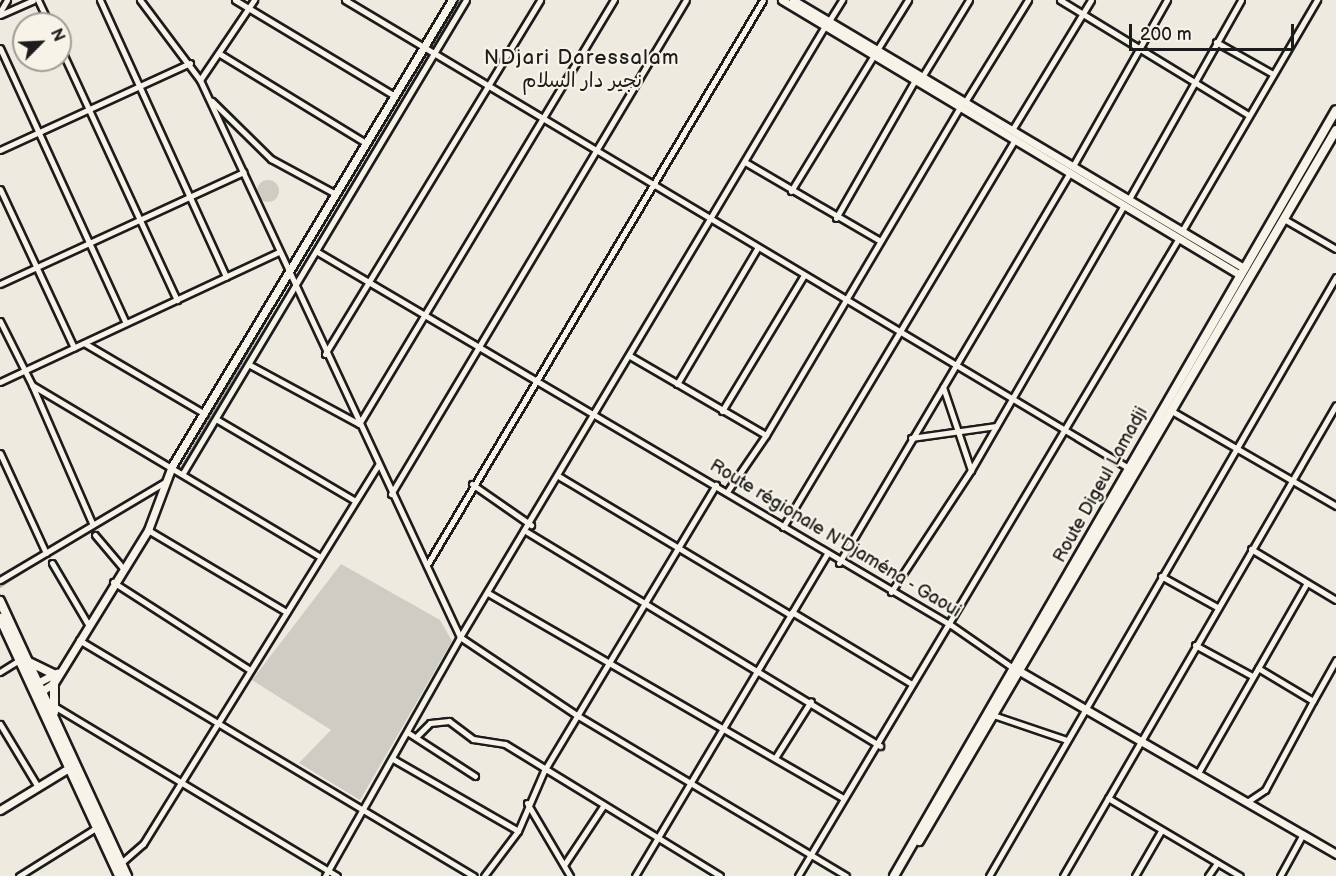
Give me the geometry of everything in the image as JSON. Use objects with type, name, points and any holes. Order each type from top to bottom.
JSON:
[{"type":"main road","name":"Route Digeul Lamadji","points":[[894,876],[996,716],[1017,669],[1128,468],[1336,110]]},
{"type":"main road","name":"Route Digeul Lamadji","points":[[894,876],[1017,669],[1138,474],[1336,130]]},
{"type":"main road","points":[[0,601],[29,662],[36,689],[54,711],[73,766]]},
{"type":"main road","points":[[0,618],[73,766],[100,825],[119,876]]},
{"type":"main road","points":[[29,662],[56,676],[54,711]]},
{"type":"main road","points":[[100,825],[127,876]]},
{"type":"street","points":[[0,14],[7,0]]},
{"type":"street","points":[[0,14],[33,0]]},
{"type":"street","points":[[100,0],[226,277]]},
{"type":"street","points":[[235,0],[393,95]]},
{"type":"street","points":[[200,80],[220,54],[254,0]]},
{"type":"street","points":[[345,0],[1138,474]]},
{"type":"street","points":[[36,689],[56,676],[122,567],[148,530],[172,466],[205,414],[364,142],[452,0]]},
{"type":"street","points":[[183,473],[250,365],[296,283],[466,0]]},
{"type":"street","points":[[325,354],[540,0]]},
{"type":"street","points":[[359,424],[614,0]]},
{"type":"street","points":[[391,494],[686,0]]},
{"type":"street","points":[[428,565],[472,484],[654,185],[763,0]]},
{"type":"street","points":[[782,0],[919,78],[1015,140],[1071,169]]},
{"type":"street","points":[[793,0],[827,24]]},
{"type":"street","points":[[327,873],[365,812],[460,638],[560,477],[842,0]]},
{"type":"street","points":[[791,191],[908,0]]},
{"type":"street","points":[[836,218],[919,78],[969,0]]},
{"type":"street","points":[[727,492],[766,435],[962,104],[1028,0]]},
{"type":"street","points":[[1060,0],[1247,114]]},
{"type":"street","points":[[1012,130],[1091,0]]},
{"type":"street","points":[[839,563],[911,438],[957,365],[1167,0]]},
{"type":"street","points":[[891,592],[971,470],[1241,0]]},
{"type":"street","points":[[798,876],[843,798],[880,746],[912,684],[951,625],[1180,234],[1271,73],[1317,0]]},
{"type":"street","points":[[143,1],[190,63],[200,80],[244,172],[288,273],[296,283],[325,354],[391,494],[428,565],[460,638],[578,716],[846,876]]},
{"type":"street","points":[[1216,42],[1271,73]]},
{"type":"street","points":[[0,48],[126,323]]},
{"type":"street","points":[[220,54],[364,142]]},
{"type":"street","points":[[0,150],[190,63]]},
{"type":"street","points":[[71,72],[177,300]]},
{"type":"street","points":[[208,97],[271,159],[334,192]]},
{"type":"street","points":[[962,104],[1012,130],[1071,169],[1242,271]]},
{"type":"street","points":[[783,527],[1015,140]]},
{"type":"street","points":[[745,162],[880,242]]},
{"type":"street","points":[[0,284],[244,172]]},
{"type":"street","points":[[0,189],[74,348]]},
{"type":"street","points":[[1284,219],[1336,249]]},
{"type":"street","points":[[677,384],[758,247]]},
{"type":"street","name":"Route régionale N'Djaména - Gaoui","points":[[316,251],[596,413],[839,563],[951,625],[1017,669],[1086,710],[1336,854]]},
{"type":"street","points":[[0,382],[279,252]]},
{"type":"street","points":[[722,411],[804,275]]},
{"type":"street","points":[[989,876],[1161,576],[1240,450],[1336,278]]},
{"type":"street","points":[[0,321],[32,385],[92,523]]},
{"type":"street","points":[[84,343],[205,414]]},
{"type":"street","points":[[630,356],[766,435]]},
{"type":"street","points":[[250,365],[359,424]]},
{"type":"street","points":[[32,385],[172,466],[320,557]]},
{"type":"street","points":[[943,387],[971,470]]},
{"type":"street","points":[[1063,876],[1336,405]]},
{"type":"street","points":[[1163,406],[1336,506]]},
{"type":"street","points":[[216,419],[355,501]]},
{"type":"street","points":[[911,438],[996,426]]},
{"type":"street","points":[[0,453],[46,552]]},
{"type":"street","points":[[121,863],[139,850],[378,465]]},
{"type":"street","points":[[560,477],[912,684]]},
{"type":"street","points":[[0,580],[92,523],[168,481]]},
{"type":"street","points":[[472,484],[531,525]]},
{"type":"street","points":[[484,876],[518,831],[527,803],[544,771],[716,485]]},
{"type":"street","points":[[148,530],[286,612]]},
{"type":"street","points":[[527,532],[811,701],[880,746]]},
{"type":"street","points":[[95,535],[122,567]]},
{"type":"street","points":[[1251,549],[1336,600]]},
{"type":"street","points":[[635,876],[692,784],[827,554]]},
{"type":"street","points":[[52,563],[88,624]]},
{"type":"street","points":[[1161,576],[1217,607]]},
{"type":"street","points":[[113,582],[250,670]]},
{"type":"street","points":[[1198,773],[1307,583]]},
{"type":"street","points":[[488,592],[609,660],[843,798]]},
{"type":"street","points":[[79,640],[474,876]]},
{"type":"street","points":[[1195,645],[1252,676]]},
{"type":"street","points":[[0,672],[19,660]]},
{"type":"street","points":[[1247,802],[1265,790],[1336,660]]},
{"type":"street","points":[[1258,668],[1313,701]]},
{"type":"street","points":[[775,758],[811,701]]},
{"type":"street","points":[[54,711],[181,781],[327,873],[337,876]]},
{"type":"street","points":[[996,716],[1067,740]]},
{"type":"street","points":[[417,736],[430,723],[449,721],[473,739],[505,744],[544,771],[720,876]]},
{"type":"street","points":[[0,724],[38,787]]},
{"type":"street","points":[[407,732],[417,736],[475,776]]},
{"type":"street","points":[[393,759],[518,831]]},
{"type":"street","points":[[0,810],[73,766]]},
{"type":"street","points":[[1108,798],[1240,876]]},
{"type":"street","points":[[527,803],[570,876]]},
{"type":"street","points":[[564,865],[603,806]]},
{"type":"street","points":[[20,876],[100,825]]},
{"type":"street","points":[[1135,876],[1161,831]]},
{"type":"street","points":[[1280,876],[1302,834]]},
{"type":"street","points":[[1208,876],[1217,862]]},
{"type":"shaded area","points":[[268,180],[276,183],[279,191],[276,199],[268,202],[260,199],[257,191],[260,183]]},
{"type":"shaded area","points":[[341,564],[440,620],[452,641],[360,800],[299,763],[331,730],[252,680]]},
{"type":"waterway","points":[[431,48],[460,0]]},
{"type":"waterway","points":[[294,274],[428,52]]},
{"type":"waterway","points":[[180,470],[290,280]]},
{"type":"waterway","points":[[0,587],[89,530]]},
{"type":"district","name":"NDjari Daressalam نجير دار السلام","points":[[582,70]]}]
